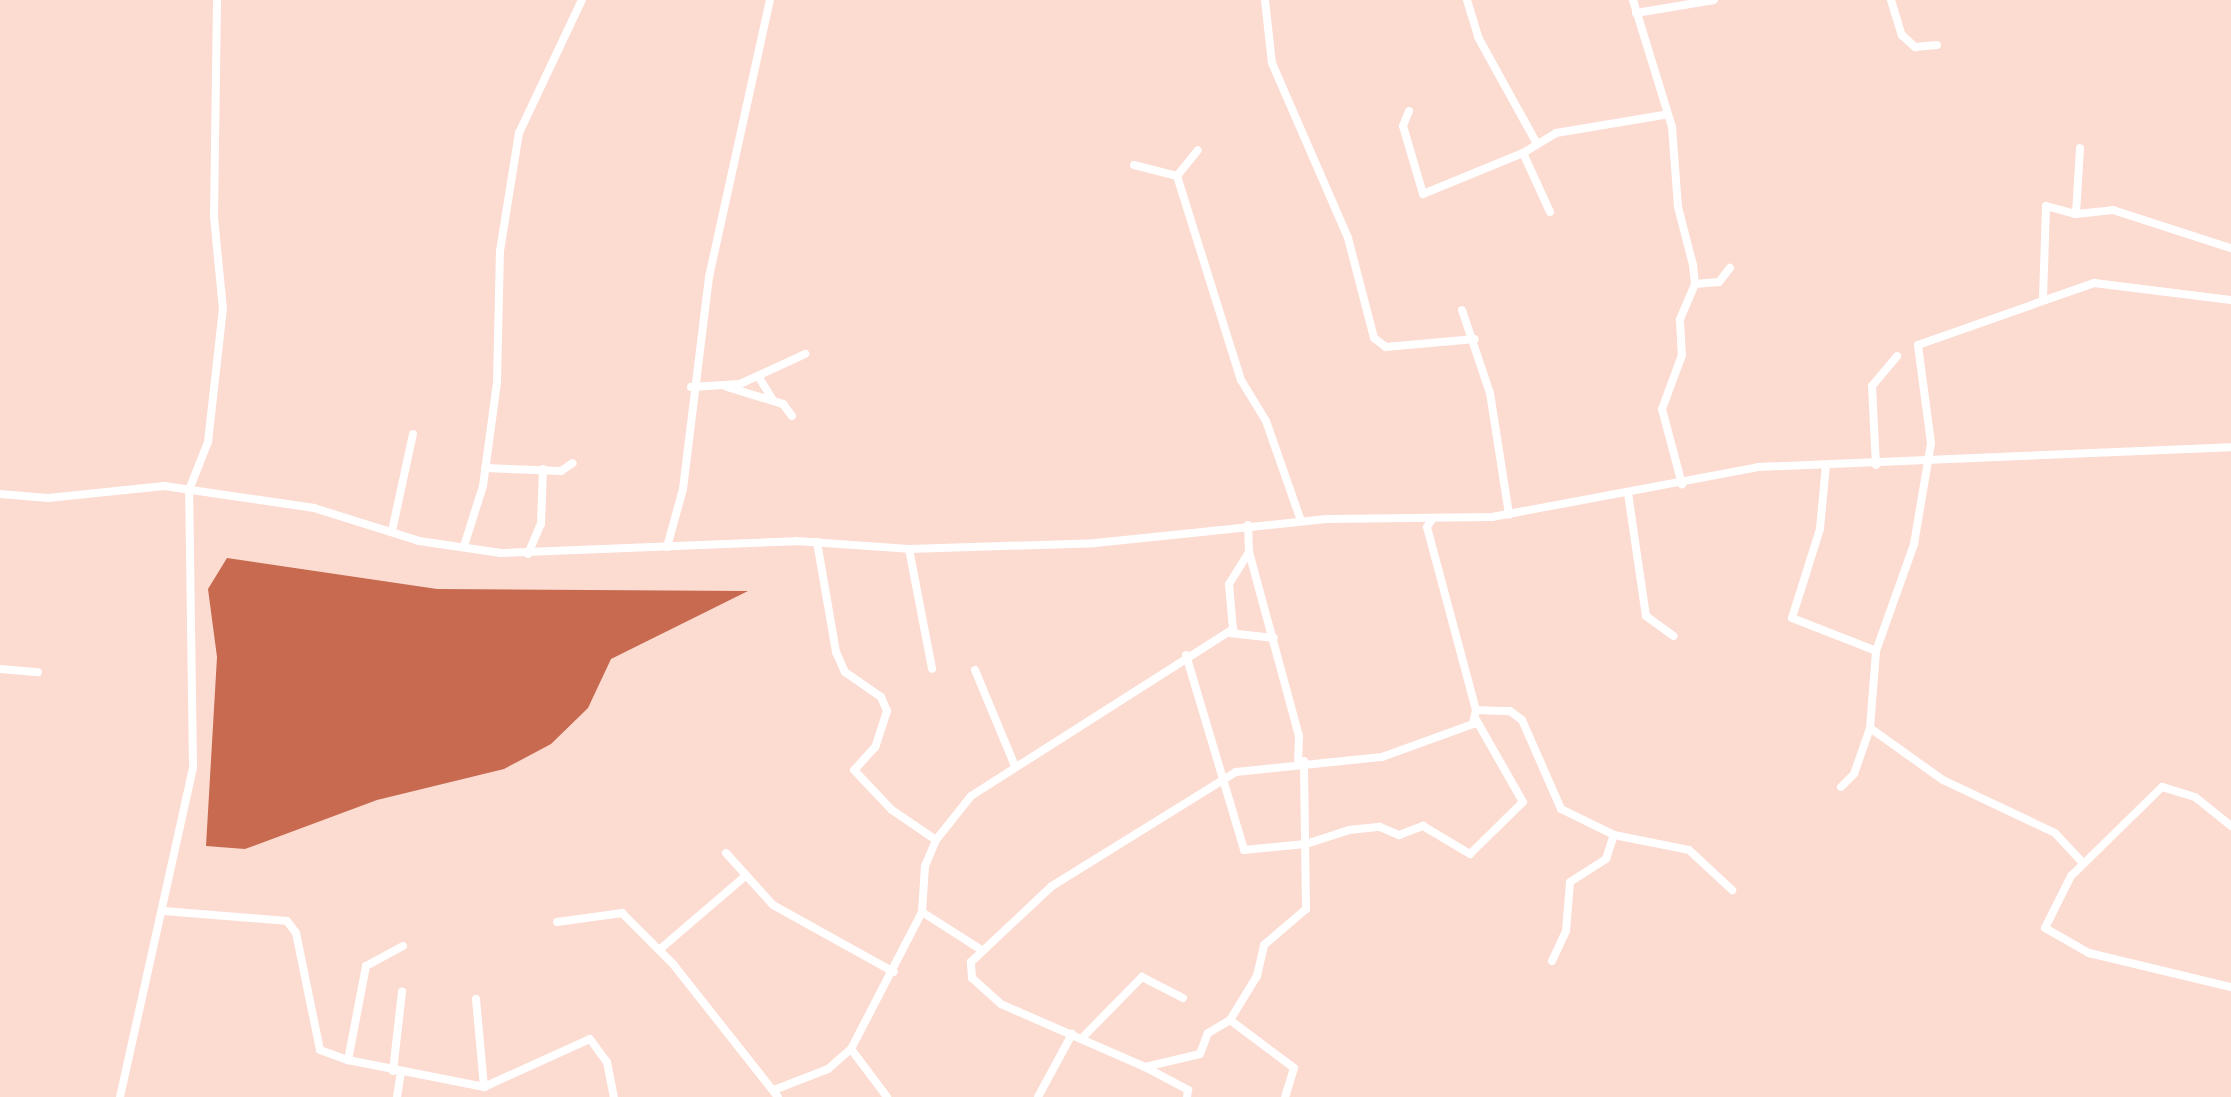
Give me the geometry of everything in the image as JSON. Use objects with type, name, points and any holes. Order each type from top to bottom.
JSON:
[{"type":"street","points":[[120,1097],[164,911],[193,767],[189,490],[208,442],[223,309],[214,217],[217,0]]},
{"type":"street","points":[[464,546],[485,468],[497,382],[500,251],[519,133],[582,0]]},
{"type":"street","points":[[667,547],[683,489],[691,387],[770,0]]},
{"type":"street","points":[[1265,0],[1272,63],[1348,238],[1374,338],[1386,347],[1475,339]]},
{"type":"street","points":[[1467,0],[1478,37],[1537,144]]},
{"type":"street","points":[[1633,0],[1664,115],[1672,127],[1678,207],[1695,284],[1680,320],[1678,375],[1662,409],[1682,484]]},
{"type":"street","points":[[1636,13],[1714,0]]},
{"type":"street","points":[[1891,0],[1902,35],[1915,47],[1937,45]]},
{"type":"street","points":[[1409,111],[1403,126],[1423,194],[1523,153],[1574,128],[1664,115]]},
{"type":"street","points":[[2076,214],[2080,148]]},
{"type":"street","points":[[1177,176],[1198,150]]},
{"type":"street","points":[[1523,153],[1550,212]]},
{"type":"street","points":[[1134,165],[1177,176]]},
{"type":"street","points":[[1177,176],[1241,380],[1266,421],[1301,521]]},
{"type":"street","points":[[2043,298],[2040,217],[2046,206],[2076,214],[2113,210],[2231,248]]},
{"type":"street","points":[[1695,284],[1719,282],[1730,268]]},
{"type":"street","points":[[1841,787],[1854,774],[1870,728],[1876,651],[1914,544],[1931,433],[1918,345],[2043,298],[2108,282],[2231,300]]},
{"type":"street","points":[[1462,310],[1475,339],[1509,515]]},
{"type":"street","points":[[726,387],[805,354]]},
{"type":"street","points":[[1876,465],[1872,386],[1897,356]]},
{"type":"street","points":[[758,376],[773,400],[792,416]]},
{"type":"street","points":[[691,387],[726,387],[773,400]]},
{"type":"street","points":[[392,531],[413,434]]},
{"type":"street","points":[[0,495],[48,498],[143,484],[314,508],[392,531],[464,546],[528,554],[817,542],[909,549],[1095,543],[1301,521],[1509,515],[1682,484],[1750,468],[1926,464],[2038,451],[2231,447]]},
{"type":"street","points":[[485,468],[543,469],[573,463]]},
{"type":"street","points":[[1826,465],[1820,529],[1792,618],[1876,651]]},
{"type":"street","points":[[528,554],[541,524],[543,469]]},
{"type":"street","points":[[1628,493],[1646,616],[1674,636]]},
{"type":"street","points":[[1186,655],[1244,850],[1306,844],[1338,831],[1380,827],[1399,835],[1423,826],[1470,854],[1523,802],[1476,714],[1427,527],[1433,518]]},
{"type":"street","points":[[1145,1067],[1200,1054],[1208,1033],[1230,1020],[1257,976],[1264,945],[1306,909],[1306,844],[1299,736],[1249,552],[1248,525]]},
{"type":"street","points":[[817,542],[832,643],[845,672],[881,697],[887,711],[875,747],[854,770],[892,810],[936,840]]},
{"type":"street","points":[[909,549],[932,669]]},
{"type":"street","points":[[1229,633],[1232,570],[1249,552]]},
{"type":"street","points":[[557,922],[615,910],[659,950],[776,1093],[828,1069],[851,1049],[894,972],[922,912],[925,866],[936,840],[988,780],[1015,766],[1186,655],[1229,633],[1274,638]]},
{"type":"street","points":[[0,669],[38,672]]},
{"type":"street","points":[[975,670],[1015,766]]},
{"type":"street","points":[[1187,1097],[1188,1090],[1145,1067],[1084,1036],[1072,1034],[984,993],[970,969],[980,949],[1052,886],[1236,772],[1301,761],[1382,757],[1460,731],[1476,714],[1516,713],[1556,803],[1614,835],[1689,850],[1732,890]]},
{"type":"street","points":[[1870,728],[1943,780],[2055,833],[2083,863]]},
{"type":"street","points":[[2231,826],[2168,786],[2083,863],[2056,896],[2058,909],[2045,928],[2057,939],[2178,979],[2231,987]]},
{"type":"street","points":[[1552,961],[1566,931],[1570,882],[1606,859],[1614,835]]},
{"type":"street","points":[[726,853],[743,878],[773,905],[894,972]]},
{"type":"street","points":[[659,950],[743,878]]},
{"type":"street","points":[[164,911],[287,921],[296,933],[320,1050],[397,1072],[484,1087],[583,1039],[599,1047],[614,1097]]},
{"type":"street","points":[[922,912],[980,949]]},
{"type":"street","points":[[348,1060],[366,966],[403,946]]},
{"type":"street","points":[[1084,1036],[1142,977],[1183,998]]},
{"type":"street","points":[[397,1097],[402,992]]},
{"type":"street","points":[[476,999],[484,1087]]},
{"type":"street","points":[[1230,1020],[1294,1068],[1285,1097]]},
{"type":"street","points":[[1038,1097],[1072,1034]]},
{"type":"street","points":[[851,1049],[887,1097]]},
{"type":"shaded area","points":[[227,558],[437,589],[748,591],[611,659],[588,708],[551,744],[504,769],[377,800],[245,849],[206,846],[217,657],[208,589]]}]
